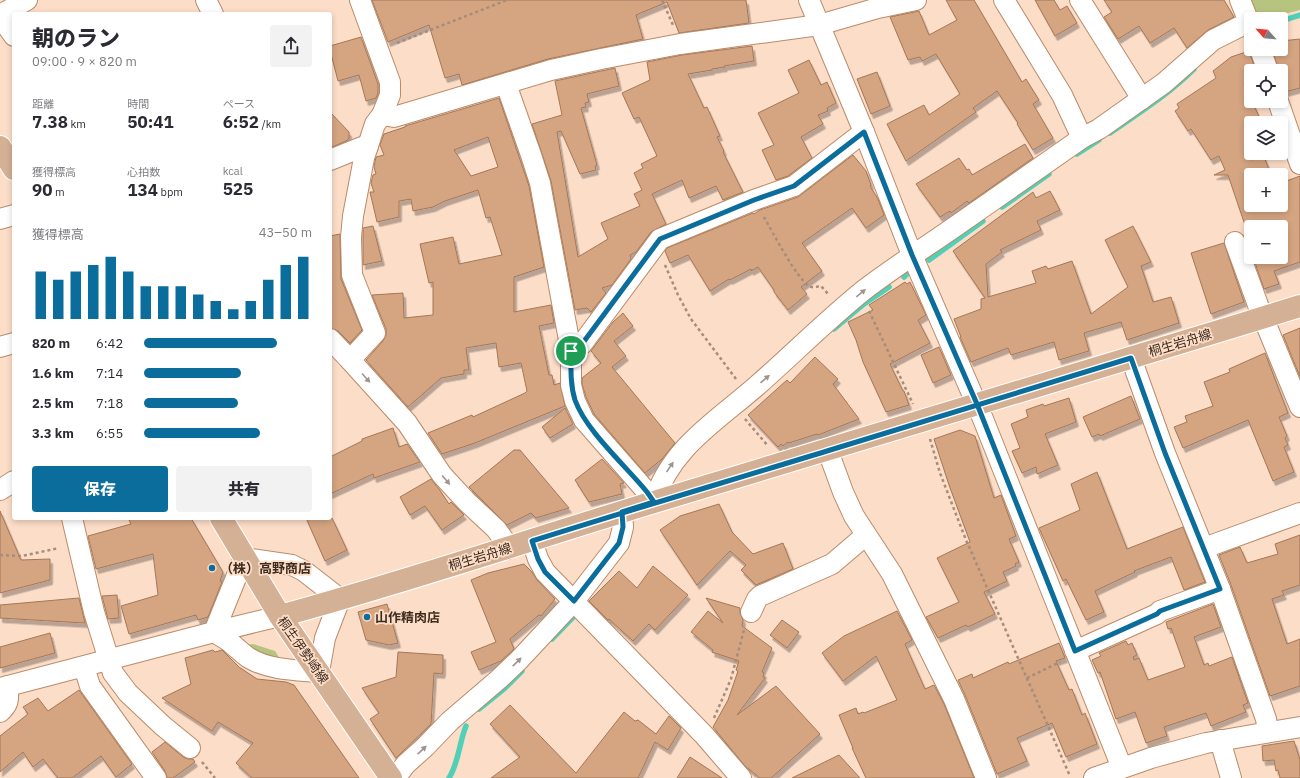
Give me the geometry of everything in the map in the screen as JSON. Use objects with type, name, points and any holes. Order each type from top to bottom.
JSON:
[{"type":"main road","points":[[5,147],[12,164]]},
{"type":"main road","name":"桐生岩舟線","points":[[280,616],[507,549],[654,502],[828,451],[1300,306]]},
{"type":"main road","name":"桐生伊勢崎線","points":[[222,520],[280,616],[391,778]]},
{"type":"street","points":[[12,33],[0,15],[27,0]]},
{"type":"street","points":[[206,0],[212,12]]},
{"type":"street","points":[[350,360],[375,333],[352,275],[351,236],[353,216],[364,158],[375,124],[382,115],[390,95],[390,82],[360,0]]},
{"type":"street","points":[[809,0],[864,132],[912,255],[977,404],[1070,655],[1135,770]]},
{"type":"street","points":[[382,115],[394,117],[565,67],[638,51],[819,25],[878,8],[916,0]]},
{"type":"street","points":[[1004,0],[1062,95],[1082,138]]},
{"type":"street","points":[[1080,0],[1142,99]]},
{"type":"street","points":[[1240,0],[1245,12]]},
{"type":"street","points":[[654,502],[658,489],[665,476],[681,453],[699,433],[740,400],[863,291],[912,255],[1082,138],[1099,129],[1142,99],[1164,83],[1213,40],[1244,27]]},
{"type":"street","points":[[506,84],[540,183],[571,351],[572,385],[575,401],[584,420],[654,502]]},
{"type":"street","points":[[1280,108],[1300,164]]},
{"type":"street","points":[[571,351],[582,344],[660,239],[754,200],[794,186],[864,132]]},
{"type":"street","points":[[332,159],[368,146]]},
{"type":"street","points":[[0,219],[12,216]]},
{"type":"street","points":[[1235,242],[1300,407]]},
{"type":"street","points":[[332,341],[407,423],[442,476],[498,532],[504,540],[507,549]]},
{"type":"street","points":[[0,347],[12,344]]},
{"type":"street","points":[[1131,358],[1165,453],[1220,589],[1266,720],[1268,732]]},
{"type":"street","points":[[828,451],[847,502],[866,535],[892,574],[954,699],[986,778]]},
{"type":"street","points":[[0,490],[12,482]]},
{"type":"street","points":[[395,778],[406,764],[450,721],[519,660],[574,601],[619,543],[623,527],[622,512]]},
{"type":"street","points":[[1204,548],[1300,513]]},
{"type":"street","points":[[72,520],[94,612],[110,659],[113,674],[128,693],[163,726],[190,748]]},
{"type":"street","points":[[751,612],[760,596],[832,564],[866,535]]},
{"type":"street","points":[[532,541],[538,559],[545,572],[704,735],[741,778]]},
{"type":"street","points":[[244,558],[292,565],[304,570],[340,599],[324,638],[319,672],[267,666],[256,662],[248,658],[232,643],[214,632],[244,558]]},
{"type":"street","points":[[1070,655],[1157,614],[1160,611],[1220,589]]},
{"type":"street","points":[[0,712],[7,706],[8,702],[4,687],[280,616]]},
{"type":"street","points":[[84,667],[90,686],[156,778]]},
{"type":"street","points":[[1094,778],[1135,770],[1173,752],[1220,740],[1300,727]]},
{"type":"street","points":[[1220,740],[1231,778]]},
{"type":"path","points":[[379,50],[507,0]]},
{"type":"path","points":[[662,0],[680,44]]},
{"type":"path","points":[[754,200],[800,278],[810,287],[815,288],[821,286],[842,309]]},
{"type":"path","points":[[656,245],[678,295],[691,319],[770,449]]},
{"type":"path","points":[[867,307],[916,410]]},
{"type":"path","points":[[929,433],[940,473],[966,540],[1070,776]]},
{"type":"path","points":[[0,555],[22,556],[77,544]]},
{"type":"path","points":[[704,735],[719,709],[731,678],[751,612]]},
{"type":"path","points":[[1027,678],[1070,655]]},
{"type":"green space","points":[[1251,0],[1300,0],[1300,10],[1288,13],[1256,12]]},
{"type":"green space","points":[[253,644],[275,651],[280,659],[268,660],[247,645]]},
{"type":"building","points":[[372,0],[746,0],[749,23],[679,33],[667,2],[636,15],[643,39],[548,59],[462,85],[459,74],[445,78],[429,25],[388,42]]},
{"type":"building","points":[[946,0],[974,0],[1022,82],[1026,79],[1039,100],[1033,104],[1053,138],[1033,150],[1017,124],[1018,123],[997,91],[973,108],[976,112],[906,161],[887,124],[924,105],[929,115],[960,94],[936,54],[922,61],[920,57],[908,60],[890,17],[919,11],[929,35],[957,20]]},
{"type":"building","points":[[1035,0],[1054,0],[1060,10],[1067,6],[1077,23],[1055,36]]},
{"type":"building","points":[[1104,0],[1224,0],[1234,17],[1208,30],[1187,48],[1174,28],[1150,43],[1139,26],[1118,39],[1104,17],[1112,12]]},
{"type":"building","points":[[361,37],[378,84],[378,93],[376,98],[366,101],[359,75],[338,81],[332,58],[332,45]]},
{"type":"building","points":[[1300,39],[1300,88],[1288,91],[1288,64],[1277,64],[1274,56],[1288,56],[1288,40]]},
{"type":"building","points":[[752,46],[754,61],[688,74],[704,108],[707,107],[720,136],[717,137],[724,151],[723,152],[743,192],[723,200],[716,186],[689,198],[682,180],[652,194],[666,224],[651,232],[636,252],[630,255],[631,259],[612,285],[602,288],[606,293],[591,312],[587,308],[575,310],[551,181],[532,124],[562,115],[555,81],[615,68],[619,86],[587,94],[589,102],[585,103],[586,107],[581,108],[597,165],[595,166],[596,170],[580,174],[561,131],[557,132],[578,257],[608,239],[601,223],[640,206],[634,194],[642,190],[634,173],[643,168],[641,164],[657,156],[639,117],[634,119],[622,93],[650,80],[647,62],[682,55]]},
{"type":"building","points":[[1244,53],[1244,56],[1251,56],[1254,64],[1244,64],[1244,108],[1255,108],[1259,116],[1244,116],[1244,160],[1265,160],[1268,168],[1244,168],[1244,212],[1288,212],[1288,180],[1300,176],[1300,262],[1274,271],[1279,284],[1264,289],[1255,264],[1288,264],[1288,220],[1244,220],[1244,222],[1228,175],[1214,175],[1225,170],[1219,156],[1211,160],[1191,129],[1188,131],[1175,111],[1179,108],[1177,104],[1216,78],[1213,71],[1231,57]]},
{"type":"building","points":[[809,60],[821,85],[827,82],[836,103],[827,108],[828,111],[818,115],[823,124],[801,137],[812,158],[788,176],[776,180],[762,150],[774,145],[758,113],[799,93],[788,70]]},
{"type":"building","points":[[877,72],[890,106],[871,114],[857,79]]},
{"type":"building","points":[[499,98],[529,186],[544,267],[514,277],[514,312],[551,305],[554,323],[539,326],[549,375],[552,375],[554,385],[560,383],[565,406],[475,443],[442,454],[428,433],[472,415],[473,417],[527,391],[521,363],[499,367],[496,343],[466,348],[469,370],[464,370],[464,374],[441,378],[408,407],[366,360],[383,341],[386,335],[386,329],[372,295],[403,293],[404,318],[433,315],[433,282],[429,283],[420,244],[453,237],[459,264],[502,255],[490,217],[486,218],[478,190],[445,201],[433,207],[413,211],[411,199],[399,201],[399,217],[377,222],[370,192],[374,192],[371,183],[373,175],[376,174],[374,167],[376,157],[384,155],[380,145],[384,134],[405,126]],"holes":[[[488,137],[498,167],[471,176],[454,150]]]},
{"type":"building","points":[[332,114],[349,132],[349,138],[346,141],[332,147]]},
{"type":"building","points":[[1025,144],[1033,158],[969,203],[967,201],[951,213],[950,211],[940,217],[916,184],[959,158],[967,170],[969,169],[972,175]]},
{"type":"building","points":[[853,155],[866,171],[871,185],[870,186],[878,199],[884,215],[866,228],[852,208],[802,243],[822,271],[801,287],[807,294],[788,310],[758,267],[730,280],[729,279],[710,291],[688,255],[670,263],[665,251],[667,248],[753,213],[754,214],[760,210],[798,197]]},
{"type":"building","points":[[1050,191],[1060,210],[1037,221],[1041,230],[1000,250],[1002,252],[986,264],[988,297],[1036,283],[1032,271],[1046,266],[1048,269],[1072,261],[1091,314],[1128,287],[1105,240],[1133,226],[1151,262],[1141,266],[1153,302],[1171,297],[1179,323],[1127,340],[1121,322],[1084,333],[1089,351],[1059,360],[1054,342],[1011,355],[1008,348],[971,362],[954,319],[981,309],[981,299],[985,298],[953,251],[1033,192],[1036,198]]},
{"type":"building","points":[[373,226],[382,261],[363,265],[363,228]]},
{"type":"building","points":[[340,234],[341,279],[362,330],[350,343],[338,331],[332,329],[332,236]]},
{"type":"building","points":[[1224,243],[1244,302],[1211,314],[1191,253]]},
{"type":"building","points":[[905,282],[907,284],[910,282],[926,315],[918,320],[930,343],[890,364],[904,391],[909,405],[886,412],[863,362],[848,322],[873,310],[869,305]]},
{"type":"building","points":[[623,313],[633,326],[614,341],[626,356],[612,367],[675,443],[662,459],[645,473],[594,414],[582,384],[582,378],[601,363],[591,351],[613,322]]},
{"type":"building","points":[[1300,328],[1300,377],[1283,335]]},
{"type":"building","points":[[939,347],[951,375],[933,383],[921,355]]},
{"type":"building","points":[[1265,353],[1288,413],[1279,417],[1287,436],[1285,438],[1288,445],[1284,447],[1294,472],[1273,481],[1248,420],[1183,448],[1174,427],[1187,422],[1185,416],[1213,406],[1204,382],[1230,372],[1229,369]]},
{"type":"building","points":[[815,357],[838,379],[833,384],[859,419],[818,435],[817,434],[789,443],[788,442],[783,446],[781,444],[778,447],[748,415],[787,380],[790,383]]},
{"type":"building","points":[[1131,396],[1140,419],[1100,436],[1099,434],[1092,437],[1083,417]]},
{"type":"building","points":[[1069,398],[1076,422],[1045,434],[1058,465],[1037,474],[1036,467],[1022,473],[1012,451],[1020,448],[1011,424],[1028,417],[1026,410],[1043,404],[1044,406]]},
{"type":"building","points":[[565,408],[573,424],[550,438],[542,427]]},
{"type":"building","points":[[393,428],[399,447],[407,444],[420,462],[374,478],[373,474],[332,493],[332,456],[362,441],[362,439]]},
{"type":"building","points":[[960,430],[975,436],[994,498],[1001,495],[1016,536],[1009,539],[1019,562],[1015,564],[1016,566],[1003,572],[1007,581],[984,592],[995,614],[968,627],[966,625],[938,638],[926,617],[959,602],[937,558],[970,542],[934,439]]},
{"type":"building","points":[[514,450],[520,450],[569,508],[536,518],[531,513],[507,525],[469,487]]},
{"type":"building","points":[[602,459],[624,483],[620,484],[622,494],[589,502],[575,480]]},
{"type":"building","points":[[1097,472],[1127,549],[1183,527],[1205,582],[1184,590],[1171,557],[1134,571],[1135,572],[1095,591],[1104,612],[1086,620],[1066,579],[1063,581],[1039,528],[1080,510],[1071,484]]},
{"type":"building","points":[[431,479],[449,504],[451,502],[464,515],[442,530],[425,506],[410,515],[400,497]]},
{"type":"building","points":[[719,504],[732,532],[753,554],[783,543],[793,569],[756,585],[741,570],[746,565],[730,551],[697,585],[660,530],[680,516]]},
{"type":"building","points":[[0,511],[21,560],[50,559],[50,580],[0,593]]},
{"type":"building","points":[[332,518],[347,550],[325,561],[307,520],[332,520]]},
{"type":"building","points":[[129,520],[192,520],[223,572],[220,581],[222,582],[208,617],[198,620],[196,615],[129,634],[121,606],[158,595],[153,554],[96,569],[88,536],[131,524]]},
{"type":"building","points":[[1300,535],[1300,585],[1282,591],[1284,595],[1272,599],[1287,644],[1300,639],[1300,686],[1270,696],[1219,555],[1240,547],[1247,563],[1278,554],[1275,544]]},
{"type":"building","points":[[524,564],[555,599],[541,616],[539,615],[510,639],[514,649],[501,661],[479,670],[471,652],[496,642],[471,580],[488,573]]},
{"type":"building","points":[[653,566],[688,595],[655,630],[649,624],[633,641],[609,619],[608,620],[589,601],[619,571],[637,588]]},
{"type":"building","points":[[117,595],[119,618],[108,619],[102,596]]},
{"type":"building","points":[[79,598],[85,623],[0,618],[0,605]]},
{"type":"building","points":[[706,598],[740,608],[740,613],[743,620],[742,626],[772,648],[762,672],[764,673],[763,677],[765,678],[737,715],[776,686],[820,734],[771,778],[760,778],[745,766],[713,727],[728,700],[738,671],[736,670],[739,661],[712,652],[713,650],[691,632],[708,611],[723,623]]},
{"type":"building","points":[[387,604],[398,643],[389,645],[366,640],[358,612]]},
{"type":"building","points":[[1213,604],[1221,627],[1194,637],[1204,665],[1208,663],[1209,666],[1232,657],[1248,703],[1243,705],[1246,712],[1211,726],[1206,713],[1164,727],[1167,736],[1146,743],[1135,712],[1116,719],[1100,672],[1098,673],[1092,660],[1101,656],[1099,653],[1126,641],[1128,645],[1132,643],[1137,655],[1133,657],[1134,660],[1139,658],[1148,680],[1185,667],[1171,628],[1168,629],[1166,622]]},
{"type":"building","points":[[897,611],[912,640],[905,644],[925,689],[934,685],[944,704],[974,778],[866,778],[852,748],[839,715],[856,708],[858,714],[864,713],[897,700],[876,656],[843,681],[822,653],[844,636]]},
{"type":"building","points":[[782,620],[799,632],[787,648],[770,635]]},
{"type":"building","points":[[50,633],[55,653],[0,668],[0,647]]},
{"type":"building","points":[[1059,643],[1065,658],[1056,661],[1069,690],[1072,689],[1082,715],[1085,713],[1097,744],[1066,757],[1052,723],[1017,738],[1027,761],[997,774],[958,680],[972,674],[973,678],[1008,662],[1009,664]]},
{"type":"building","points":[[213,650],[215,652],[222,650],[239,667],[257,679],[286,682],[294,685],[359,778],[252,778],[236,763],[253,743],[218,722],[212,731],[162,698],[191,684],[185,658]]},
{"type":"building","points":[[398,652],[443,655],[443,671],[442,674],[434,673],[431,724],[396,758],[370,719],[379,713],[362,688],[396,677]]},
{"type":"building","points":[[79,690],[132,764],[116,777],[101,756],[72,778],[58,778],[43,759],[33,767],[23,752],[0,772],[0,736],[28,714],[23,707],[38,698],[48,711]]},
{"type":"building","points":[[510,705],[576,773],[624,712],[635,721],[638,720],[656,734],[669,716],[681,728],[668,750],[655,742],[638,778],[491,778],[520,757],[490,724]]},
{"type":"building","points":[[1294,741],[1300,760],[1300,778],[1280,778],[1278,770],[1276,771],[1274,760],[1263,761],[1262,746]]},
{"type":"building","points":[[165,742],[183,757],[193,759],[195,762],[173,778],[167,778],[165,771],[152,752]]},
{"type":"building","points":[[839,755],[860,778],[792,778]]},
{"type":"building","points":[[690,757],[722,778],[677,778]]},
{"type":"waterway","points":[[1288,19],[1300,15]]},
{"type":"waterway","points":[[1110,133],[1143,111],[1194,69]]},
{"type":"waterway","points":[[1077,154],[1099,140]]},
{"type":"waterway","points":[[1002,207],[1049,174]]},
{"type":"waterway","points":[[929,260],[983,221]]},
{"type":"waterway","points":[[904,277],[908,273]]},
{"type":"waterway","points":[[834,329],[864,304],[889,287]]},
{"type":"waterway","points":[[552,639],[576,614]]},
{"type":"waterway","points":[[479,709],[505,688],[522,671]]},
{"type":"waterway","points":[[449,778],[455,766],[466,726]]},
{"type":"place","name":"（株）高野商店","points":[[212,568]]},
{"type":"place","name":"山作精肉店","points":[[367,617]]},
{"type":"route","points":[[571,351],[572,385],[575,401],[584,420],[633,475],[654,502],[622,512],[623,527],[622,537],[619,543],[574,601],[545,572],[535,552],[532,541],[654,502],[828,451],[977,404],[1131,358],[1165,453],[1220,589],[1160,611],[1157,614],[1075,651],[977,404],[912,255],[864,132],[794,186],[754,200],[660,239],[582,344],[571,351]]}]
